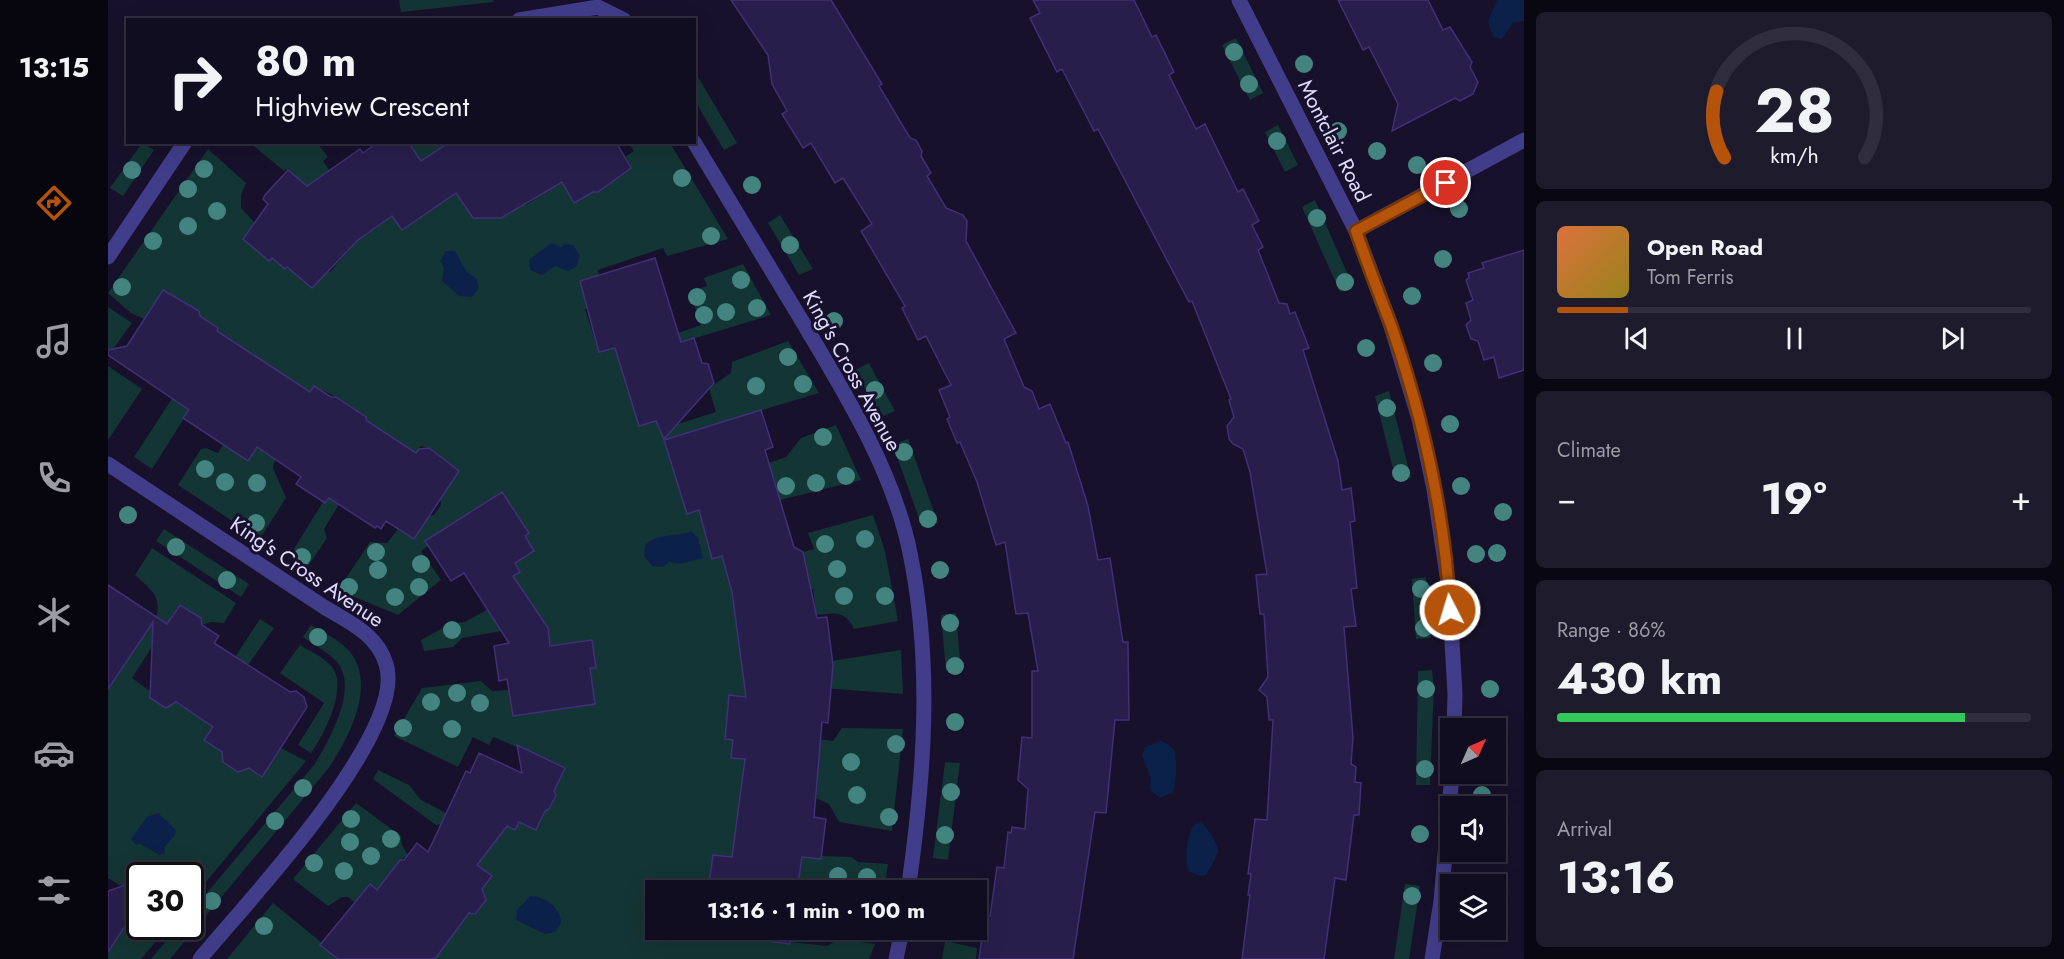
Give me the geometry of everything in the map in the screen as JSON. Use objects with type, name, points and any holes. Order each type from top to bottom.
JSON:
[{"type":"street","name":"Montclair Road","points":[[1239,0],[1356,231],[1391,326],[1419,419],[1434,489],[1449,589],[1454,718]]},
{"type":"street","points":[[531,18],[598,7],[620,18]]},
{"type":"street","points":[[1356,231],[1524,140]]},
{"type":"street","points":[[108,256],[184,144]]},
{"type":"street","name":"King's Cross Avenue","points":[[695,144],[847,396],[883,471],[910,551],[922,628],[924,714],[919,810],[909,880]]},
{"type":"street","name":"King's Cross Avenue","points":[[108,464],[358,627],[377,644],[387,665],[388,685],[384,708],[357,765],[335,796],[200,959]]},
{"type":"street","points":[[1432,959],[1441,901],[1451,784]]},
{"type":"street","points":[[896,959],[900,940]]},
{"type":"green space","points":[[399,0],[493,0],[494,2],[401,12]]},
{"type":"green space","points":[[1236,38],[1263,93],[1250,100],[1222,45]]},
{"type":"green space","points":[[696,74],[737,143],[724,150],[696,103]]},
{"type":"green space","points":[[1278,125],[1298,165],[1285,172],[1265,132]]},
{"type":"green space","points":[[141,144],[154,150],[123,196],[110,188]]},
{"type":"green space","points":[[251,144],[318,144],[328,157],[323,161],[338,183],[392,216],[402,230],[440,204],[429,190],[408,144],[448,144],[431,155],[474,219],[490,208],[523,200],[526,205],[540,196],[518,164],[550,162],[575,203],[593,192],[598,192],[631,168],[625,157],[634,151],[629,144],[671,144],[728,239],[667,256],[663,248],[598,270],[599,276],[588,308],[585,309],[599,352],[630,343],[638,347],[701,325],[690,292],[707,286],[704,278],[743,264],[771,315],[636,356],[625,383],[639,426],[656,421],[659,430],[716,412],[709,388],[731,373],[732,362],[788,341],[819,393],[675,436],[680,452],[688,514],[777,487],[769,463],[786,457],[801,438],[836,425],[861,480],[719,515],[722,556],[732,592],[802,574],[807,566],[803,552],[814,549],[808,533],[873,515],[885,551],[898,621],[854,629],[847,619],[839,614],[816,615],[813,589],[751,597],[734,608],[740,653],[832,664],[832,661],[901,650],[903,694],[795,686],[746,687],[745,697],[725,739],[733,740],[731,757],[815,762],[819,759],[820,747],[817,739],[833,741],[842,728],[903,729],[892,831],[839,822],[829,804],[816,798],[818,780],[756,772],[784,854],[820,859],[821,856],[851,857],[858,862],[888,864],[886,880],[799,880],[800,867],[713,855],[710,880],[645,880],[645,940],[760,940],[827,946],[837,940],[846,940],[875,944],[869,959],[426,959],[348,897],[342,897],[328,906],[293,879],[356,803],[401,836],[402,845],[408,855],[400,860],[387,877],[475,914],[485,900],[480,892],[492,876],[477,865],[483,857],[444,823],[436,825],[373,779],[378,770],[409,785],[421,800],[450,815],[490,818],[515,830],[519,822],[536,830],[556,795],[541,757],[493,737],[489,745],[473,737],[458,767],[394,736],[422,688],[481,681],[492,691],[509,690],[513,716],[595,704],[590,668],[596,667],[592,640],[550,646],[546,623],[462,638],[453,647],[424,651],[421,640],[452,623],[465,622],[522,590],[513,576],[520,572],[515,563],[534,551],[525,536],[528,533],[502,492],[426,541],[428,546],[421,551],[441,580],[398,615],[338,590],[370,542],[387,543],[398,529],[414,539],[429,516],[434,515],[441,505],[439,458],[438,454],[429,448],[420,446],[416,453],[367,421],[366,417],[349,409],[339,398],[314,386],[302,404],[274,463],[273,468],[286,498],[261,537],[258,538],[178,485],[201,449],[206,448],[218,453],[223,445],[248,461],[291,396],[212,374],[152,469],[134,457],[218,328],[200,316],[199,311],[162,291],[144,319],[131,313],[108,293],[208,149],[246,183],[241,195],[241,208],[254,222],[250,231],[269,261],[272,258],[285,269],[325,268],[330,272],[356,242],[315,194],[286,169],[284,171]]},
{"type":"green space","points":[[1315,200],[1353,286],[1340,292],[1302,207]]},
{"type":"green space","points":[[780,215],[813,269],[799,275],[768,223]]},
{"type":"green space","points":[[108,307],[132,323],[108,356]]},
{"type":"green space","points":[[869,363],[895,411],[881,417],[855,370]]},
{"type":"green space","points":[[108,366],[142,389],[108,440]]},
{"type":"green space","points":[[1389,391],[1411,478],[1396,481],[1375,396]]},
{"type":"green space","points":[[908,439],[938,523],[922,527],[893,445]]},
{"type":"green space","points":[[330,496],[337,501],[338,506],[324,529],[327,538],[306,569],[289,557],[323,502],[326,503]]},
{"type":"green space","points":[[164,529],[249,584],[241,597],[156,541]]},
{"type":"green space","points":[[152,548],[236,603],[224,623],[211,622],[202,625],[201,618],[184,607],[177,608],[132,678],[150,691],[150,698],[166,708],[175,702],[191,712],[235,657],[260,619],[274,628],[248,665],[232,697],[205,740],[224,753],[238,772],[247,767],[262,777],[281,748],[306,761],[204,884],[204,862],[126,862],[126,884],[121,886],[108,878],[108,684],[110,686],[157,614],[158,607],[155,596],[135,575]]},
{"type":"green space","points":[[1426,577],[1431,638],[1416,639],[1412,579]]},
{"type":"green space","points":[[956,613],[961,672],[946,671],[941,615]]},
{"type":"green space","points":[[311,625],[332,637],[350,652],[358,665],[361,680],[357,712],[344,743],[328,769],[204,918],[204,896],[314,765],[334,729],[343,700],[345,686],[343,673],[333,658],[303,637]]},
{"type":"green space","points":[[300,645],[328,662],[337,679],[332,713],[311,753],[298,745],[324,703],[280,673]]},
{"type":"green space","points":[[1432,670],[1434,687],[1430,785],[1416,785],[1418,671]]},
{"type":"green space","points":[[945,762],[960,763],[948,860],[933,858]]},
{"type":"green space","points":[[1405,884],[1420,886],[1409,959],[1394,959]]},
{"type":"green space","points":[[273,903],[322,943],[321,945],[338,959],[227,959]]},
{"type":"green space","points":[[126,924],[126,940],[157,940],[141,959],[108,959],[108,952]]},
{"type":"green space","points":[[167,940],[186,940],[170,959],[151,959]]},
{"type":"green space","points":[[945,941],[977,948],[976,959],[942,959]]},
{"type":"water","points":[[1497,0],[1524,0],[1524,21],[1513,23],[1502,39],[1493,37],[1488,21]]},
{"type":"water","points":[[551,243],[561,247],[566,244],[573,245],[580,256],[576,267],[568,271],[555,266],[542,275],[530,270],[529,260]]},
{"type":"water","points":[[446,251],[455,251],[466,271],[477,279],[479,289],[472,297],[459,296],[442,281],[444,267],[440,261]]},
{"type":"water","points":[[691,531],[698,538],[703,558],[680,564],[669,562],[663,567],[652,566],[644,556],[645,545],[650,541]]},
{"type":"water","points":[[1161,741],[1175,751],[1176,773],[1172,793],[1160,798],[1150,790],[1151,779],[1142,755],[1145,747]]},
{"type":"water","points":[[158,813],[176,830],[175,835],[164,848],[165,853],[160,855],[140,844],[135,844],[131,839],[147,817]]},
{"type":"water","points":[[1201,823],[1212,836],[1218,852],[1206,875],[1199,876],[1188,871],[1187,853],[1192,829],[1195,824]]},
{"type":"water","points":[[530,896],[546,900],[555,907],[561,923],[555,932],[545,934],[516,920],[517,910]]},
{"type":"building","points":[[731,0],[831,0],[882,84],[879,86],[910,138],[916,140],[922,151],[921,156],[931,173],[927,176],[946,208],[963,215],[967,221],[966,241],[1016,333],[1004,339],[1024,387],[1032,391],[1039,409],[1050,404],[1066,443],[1068,442],[1088,506],[1098,560],[1110,558],[1123,642],[1128,642],[1129,720],[1115,720],[1106,813],[1095,812],[1073,959],[979,959],[982,940],[987,940],[987,916],[990,916],[997,867],[1004,868],[1008,832],[1011,833],[1012,827],[1025,829],[1028,789],[1018,780],[1022,737],[1032,738],[1032,671],[1038,671],[1028,613],[1016,614],[1005,542],[996,545],[977,482],[960,442],[957,443],[947,419],[950,417],[939,390],[951,385],[926,336],[918,340],[902,308],[905,306],[861,231],[872,224],[843,178],[835,183],[811,143],[803,148],[782,114],[787,111],[772,84],[768,55]]},
{"type":"building","points":[[1033,0],[1134,0],[1152,37],[1156,35],[1174,72],[1169,75],[1196,129],[1205,124],[1238,192],[1243,189],[1259,221],[1252,225],[1263,247],[1258,250],[1279,303],[1287,304],[1290,314],[1295,312],[1309,348],[1303,350],[1338,461],[1342,490],[1351,488],[1355,521],[1350,522],[1357,588],[1351,589],[1356,626],[1344,627],[1353,738],[1351,764],[1356,767],[1355,782],[1361,783],[1359,815],[1354,815],[1346,880],[1335,878],[1324,959],[1242,959],[1250,895],[1248,895],[1251,874],[1248,874],[1255,819],[1267,820],[1273,720],[1269,720],[1267,697],[1259,690],[1268,677],[1264,614],[1260,614],[1256,575],[1267,574],[1250,472],[1243,449],[1229,439],[1227,426],[1234,417],[1229,400],[1231,399],[1192,301],[1189,302],[1098,129],[1094,131],[1062,69],[1057,72],[1030,18],[1040,13]]},
{"type":"building","points":[[1338,0],[1428,0],[1443,30],[1450,27],[1472,62],[1470,67],[1478,82],[1473,94],[1460,101],[1455,98],[1392,131],[1398,104],[1369,47],[1363,50]]},
{"type":"building","points":[[375,144],[409,144],[421,161],[447,144],[617,144],[631,168],[598,192],[593,192],[574,203],[562,182],[501,218],[473,218],[456,193],[402,230],[392,216],[358,240],[312,288],[287,267],[285,269],[272,258],[269,261],[243,239],[268,204],[263,199],[265,195],[288,170],[307,186],[360,149],[363,153]]},
{"type":"building","points":[[1524,250],[1524,370],[1499,378],[1494,357],[1484,360],[1478,341],[1471,339],[1466,325],[1471,320],[1466,303],[1473,300],[1466,280],[1469,278],[1468,273],[1484,268],[1482,263]]},
{"type":"building","points":[[655,258],[681,342],[694,338],[702,363],[708,364],[714,383],[664,439],[656,421],[639,426],[615,348],[599,352],[580,281]]},
{"type":"building","points":[[163,290],[199,311],[200,316],[218,328],[217,331],[310,392],[314,386],[331,397],[336,397],[366,417],[367,421],[416,453],[419,449],[429,448],[459,471],[414,539],[386,521],[381,529],[377,526],[375,528],[329,498],[325,503],[296,484],[301,477],[257,447],[248,461],[183,418],[189,410],[108,355],[108,350],[127,346]]},
{"type":"building","points":[[761,410],[773,447],[765,450],[794,547],[803,552],[817,618],[827,617],[833,665],[828,723],[822,722],[814,817],[826,819],[821,859],[802,857],[799,880],[710,880],[713,855],[732,857],[745,759],[731,758],[733,740],[725,739],[729,695],[746,697],[732,592],[722,556],[712,559],[699,510],[687,514],[664,440]]},
{"type":"building","points":[[502,492],[529,533],[525,536],[534,551],[515,563],[520,572],[513,576],[548,628],[550,646],[592,640],[596,668],[590,668],[595,704],[513,716],[507,679],[499,681],[494,646],[509,643],[464,573],[451,581],[425,541]]},
{"type":"building","points":[[108,585],[167,624],[180,605],[201,618],[202,625],[219,636],[214,643],[290,692],[296,691],[304,697],[307,707],[262,777],[249,768],[238,772],[223,762],[222,752],[204,740],[213,727],[176,702],[166,708],[150,698],[153,622],[108,689]]},
{"type":"building","points":[[517,745],[565,768],[554,791],[556,795],[536,830],[519,822],[515,830],[507,826],[477,865],[492,876],[482,889],[486,900],[475,914],[469,913],[435,959],[338,959],[320,945],[370,884],[377,890],[400,860],[404,860],[417,843],[428,852],[466,771],[470,773],[479,753],[522,773]]},
{"type":"building","points":[[126,885],[126,924],[108,952],[108,891]]},
{"type":"building","points":[[760,940],[791,940],[790,944]]},
{"type":"route","points":[[1446,183],[1356,231],[1391,326],[1419,419],[1434,489],[1450,610]]}]
